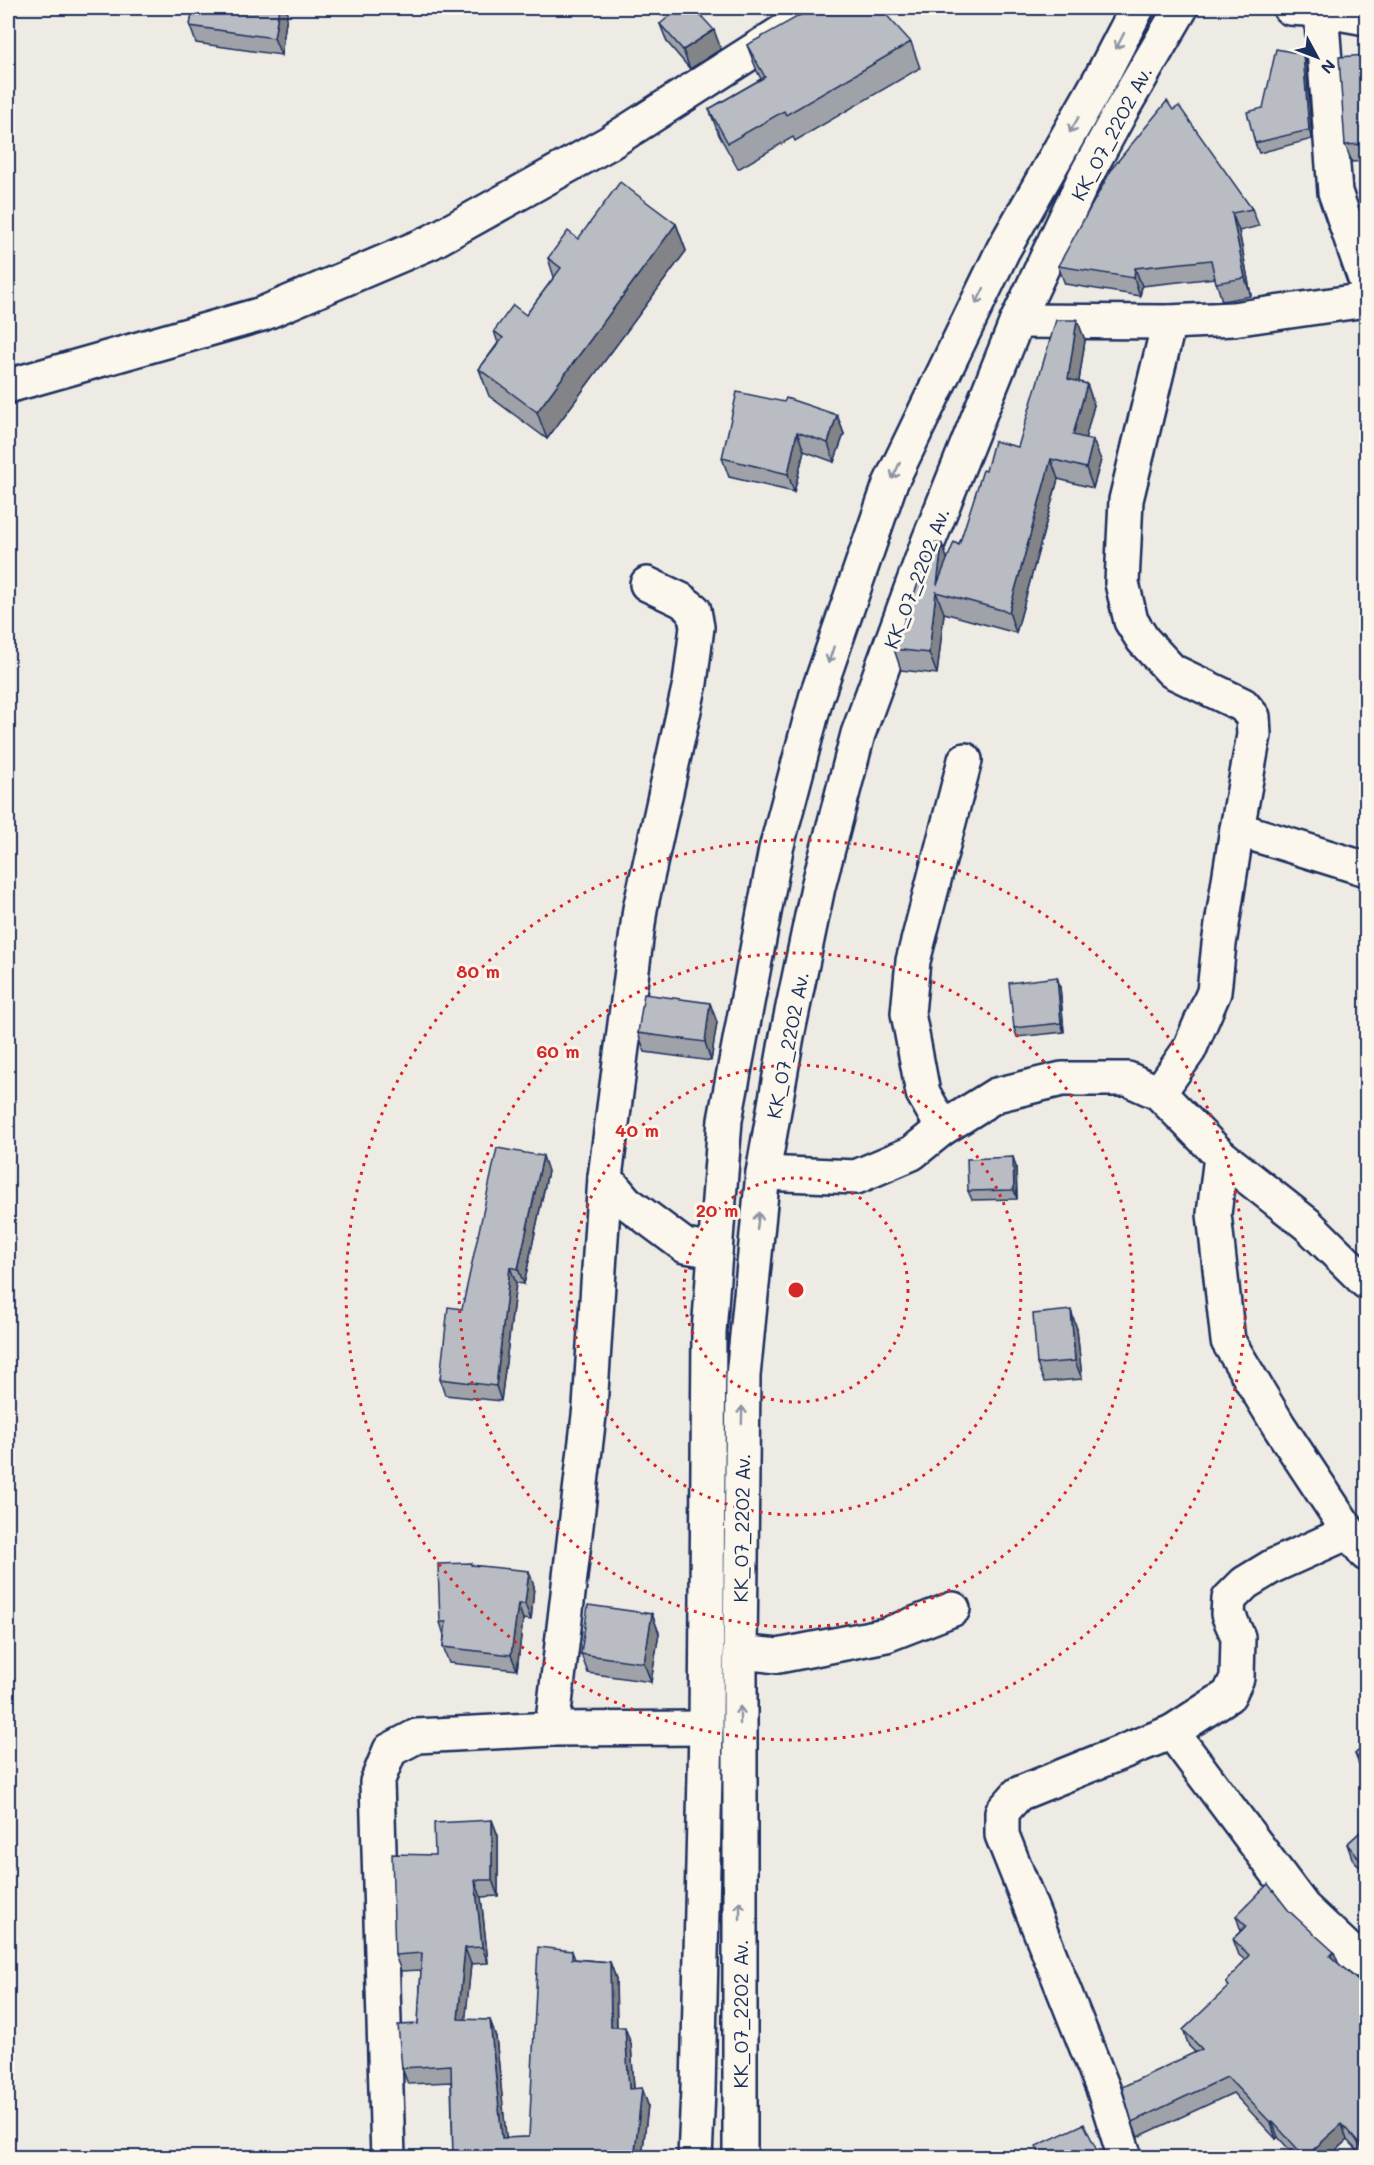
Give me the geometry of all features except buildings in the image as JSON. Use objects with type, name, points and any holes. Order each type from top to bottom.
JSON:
[{"type":"street","points":[[8,386],[262,314],[431,242],[609,143],[820,8]]},
{"type":"street","points":[[695,2157],[706,1728],[709,1332],[725,1120],[776,849],[816,698],[890,484],[1003,250],[1103,74],[1137,8]]},
{"type":"street","name":"KK_07_2202 Av.","points":[[740,2157],[740,1652],[743,1376],[763,1173],[787,1036],[818,887],[858,734],[929,540],[1017,321],[1084,179],[1177,8]]},
{"type":"street","points":[[1366,18],[1305,9],[1335,192],[1366,282]]},
{"type":"street","points":[[1017,321],[1168,322],[1233,319],[1366,300]]},
{"type":"street","points":[[1159,1093],[1189,1050],[1214,992],[1219,944],[1254,735],[1253,717],[1243,705],[1172,671],[1143,640],[1131,621],[1122,583],[1126,500],[1168,322]]},
{"type":"street","points":[[552,1729],[590,1407],[605,1178],[640,909],[690,683],[697,627],[694,610],[681,600],[647,584]]},
{"type":"street","points":[[943,1128],[923,1093],[908,1013],[913,961],[965,760]]},
{"type":"street","points":[[1237,829],[1366,868]]},
{"type":"street","points":[[763,1173],[856,1177],[912,1153],[943,1128],[996,1095],[1062,1079],[1128,1079],[1159,1093],[1221,1156],[1307,1224],[1366,1282]]},
{"type":"street","points":[[1125,2157],[1104,2091],[1002,1835],[1002,1812],[1018,1794],[1172,1732],[1229,1695],[1237,1678],[1238,1637],[1228,1614],[1229,1599],[1245,1583],[1273,1566],[1358,1543],[1279,1425],[1228,1341],[1214,1215],[1221,1156]]},
{"type":"street","points":[[605,1178],[626,1202],[684,1246],[715,1251]]},
{"type":"street","points":[[740,1652],[778,1656],[886,1635],[953,1609]]},
{"type":"street","points":[[388,2157],[377,1782],[390,1750],[417,1736],[552,1729],[706,1728]]},
{"type":"street","points":[[1172,1732],[1303,1907],[1366,1964]]}]
